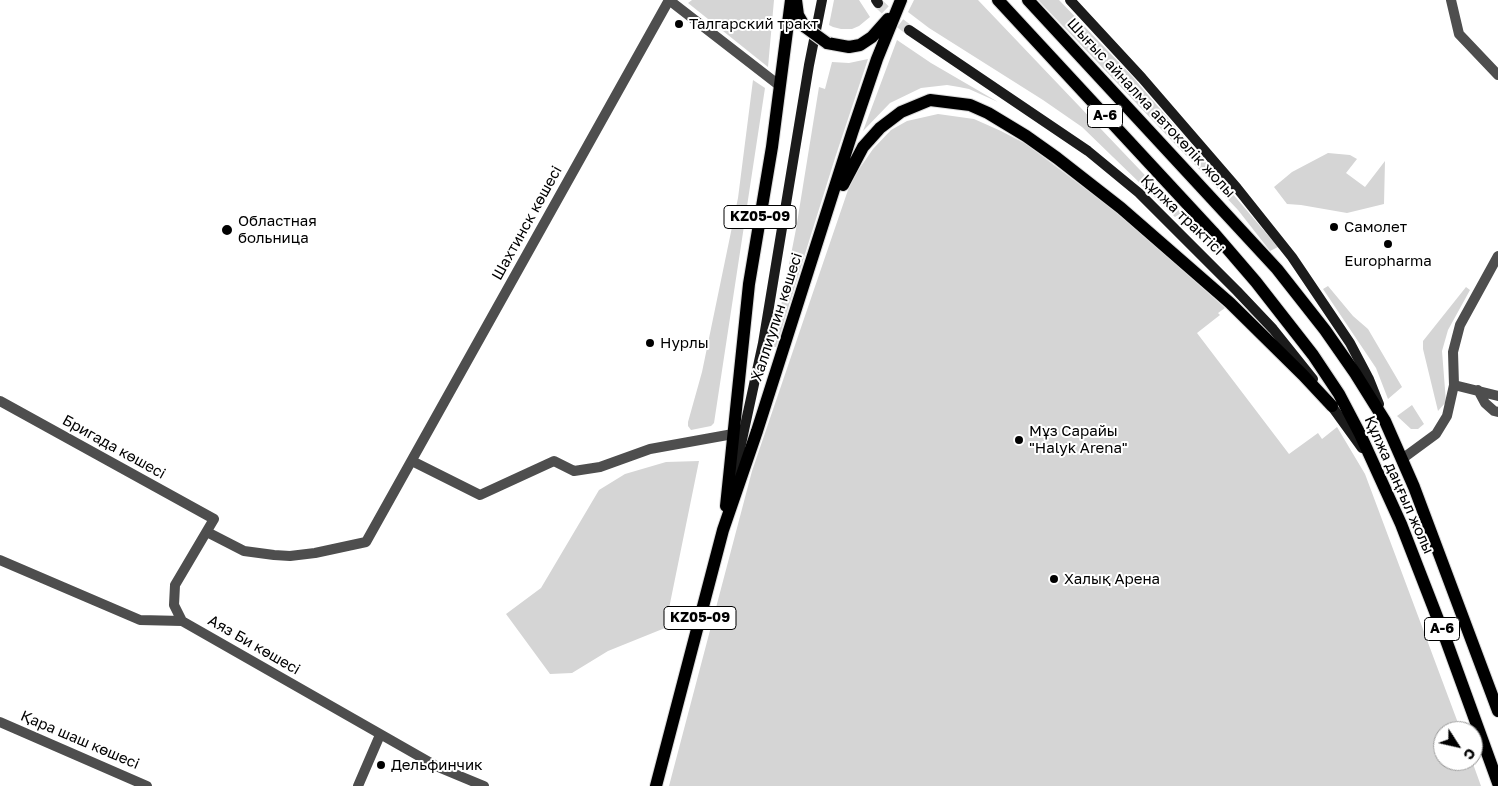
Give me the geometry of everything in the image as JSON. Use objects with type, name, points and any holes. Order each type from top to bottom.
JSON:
[{"type":"main road","name":"Халлиулин көшесі","points":[[723,530],[749,284],[772,147],[791,0]]},
{"type":"main road","points":[[796,0],[798,14],[812,34],[827,43],[849,47],[860,45],[880,30],[901,0]]},
{"type":"main road","name":"Халлиулин көшесі","points":[[723,530],[763,343],[822,0]]},
{"type":"main road","name":"Халлиулин көшесі","points":[[723,530],[757,431],[852,133],[886,35],[901,0]]},
{"type":"main road","name":"Құлжа даңғыл жолы","points":[[998,0],[1213,232],[1256,282],[1312,355],[1339,394],[1401,524],[1446,640],[1498,784]]},
{"type":"main road","name":"Шығыс айналма автокөлік жолы","points":[[1028,0],[1229,217]]},
{"type":"main road","points":[[1070,0],[1142,78],[1237,188],[1292,257],[1350,343],[1369,379],[1385,421]]},
{"type":"main road","name":"Құлжа трактісі","points":[[910,30],[1088,151],[1139,193],[1267,323],[1305,368],[1358,442],[1380,477]]},
{"type":"main road","points":[[817,245],[850,169],[863,147],[880,128],[901,112],[930,100],[970,105],[988,113],[1026,136],[1121,208],[1230,304],[1332,406]]},
{"type":"main road","name":"Құлжа даңғыл жолы","points":[[1229,217],[1278,269],[1326,330],[1385,421],[1426,518],[1498,711]]},
{"type":"main road","name":"KZ05-09","points":[[656,786],[723,530]]},
{"type":"street","points":[[669,0],[780,86]]},
{"type":"street","name":"Шахтинск көшесі","points":[[207,532],[244,550],[274,555],[290,556],[315,553],[366,542],[669,0]]},
{"type":"street","points":[[1451,0],[1459,34],[1498,75]]},
{"type":"street","points":[[1402,459],[1436,434],[1447,416],[1454,385],[1453,352],[1460,325],[1498,256]]},
{"type":"street","points":[[1454,385],[1498,396]]},
{"type":"street","points":[[1478,390],[1485,402],[1494,411],[1498,412]]},
{"type":"street","name":"Бригада көшесі","points":[[0,400],[214,519],[207,532]]},
{"type":"street","points":[[412,461],[480,495],[554,461],[574,470],[600,467],[650,449],[733,434]]},
{"type":"street","points":[[182,621],[174,605],[174,584],[207,532]]},
{"type":"street","name":"Аяз Би көшесі","points":[[0,560],[140,620],[182,621],[438,767],[484,786]]},
{"type":"street","name":"Қара шаш көшесі","points":[[0,722],[147,786]]},
{"type":"street","points":[[358,786],[380,735]]},
{"type":"shaded area","points":[[692,0],[774,0],[768,67],[688,3]]},
{"type":"shaded area","points":[[834,0],[859,0],[870,17],[852,29],[833,27],[829,25]]},
{"type":"shaded area","points":[[914,0],[978,0],[1181,213],[1175,217],[1082,127],[929,28],[908,12]]},
{"type":"shaded area","points":[[1038,0],[1059,0],[1132,76],[1278,247],[1270,251],[1238,210]]},
{"type":"shaded area","points":[[897,40],[931,63],[998,102],[969,89],[959,87],[947,85],[921,88],[890,103],[863,131]]},
{"type":"shaded area","points":[[868,59],[776,347],[773,347],[796,229],[819,87],[825,89],[832,62],[849,63]]},
{"type":"shaded area","points":[[753,80],[765,88],[714,423],[711,426],[691,430],[688,422],[702,372],[738,198]]},
{"type":"shaded area","name":"Мұз Сарайы \"Halyk Arena\"","points":[[938,114],[974,119],[1026,144],[1123,217],[1225,308],[1218,313],[1220,315],[1197,333],[1289,454],[1318,433],[1322,439],[1337,427],[1365,474],[1457,721],[1433,721],[1433,771],[1476,771],[1481,786],[669,786],[752,471],[848,190],[857,172],[873,149],[891,130],[907,121]]},
{"type":"shaded area","points":[[1328,153],[1350,155],[1357,159],[1346,173],[1365,187],[1385,161],[1384,204],[1347,213],[1287,204],[1274,187],[1292,172]]},
{"type":"shaded area","points":[[1328,286],[1353,316],[1368,329],[1402,387],[1388,399],[1376,368],[1323,289]]},
{"type":"shaded area","points":[[1466,287],[1470,290],[1448,330],[1442,351],[1446,402],[1438,411],[1423,349],[1423,341]]},
{"type":"shaded area","points":[[1412,405],[1424,424],[1418,429],[1411,429],[1397,416]]},
{"type":"shaded area","points":[[699,461],[665,628],[608,651],[572,673],[550,674],[506,614],[541,588],[599,490],[625,474],[666,462]]},
{"type":"tunnel","points":[[878,3],[909,30]]},
{"type":"place","name":"Талгарский тракт","points":[[679,24]]},
{"type":"place","name":"Самолет","points":[[1334,227]]},
{"type":"place","name":"Областная больница","points":[[227,230]]},
{"type":"place","name":"Europharma","points":[[1388,244]]},
{"type":"place","name":"Нурлы","points":[[650,343]]},
{"type":"place","name":"Мұз Сарайы \"Halyk Arena\"","points":[[1019,440]]},
{"type":"place","name":"Халық Арена","points":[[1054,579]]},
{"type":"place","name":"Дельфинчик","points":[[381,765]]}]
